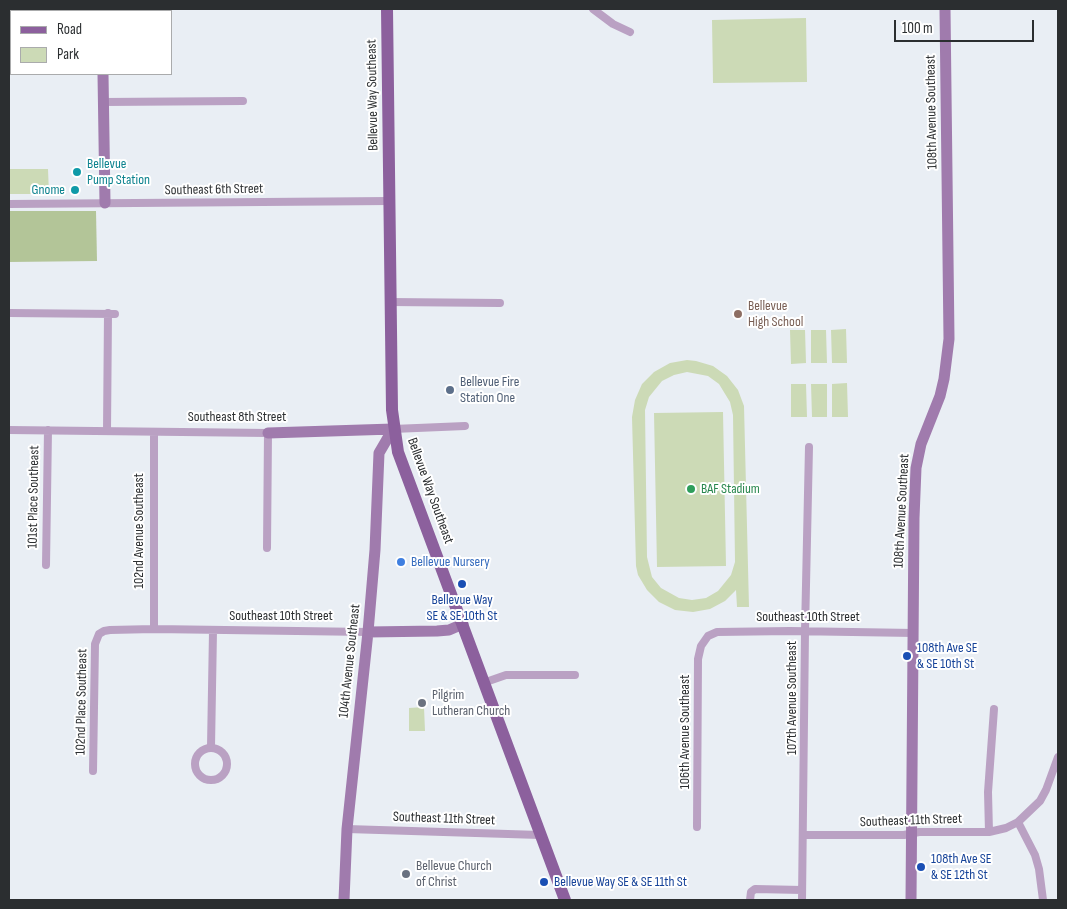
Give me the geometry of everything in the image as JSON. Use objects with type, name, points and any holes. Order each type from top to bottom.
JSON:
[{"type":"main road","name":"Bellevue Way Southeast","points":[[387,9],[393,429],[398,452],[565,900]]},
{"type":"street","points":[[592,9],[613,24],[630,32]]},
{"type":"street","name":"108th Avenue Southeast","points":[[911,900],[916,468],[921,444],[940,396],[949,339],[945,9]]},
{"type":"street","points":[[103,75],[105,203]]},
{"type":"street","points":[[104,102],[243,101]]},
{"type":"street","name":"Southeast 6th Street","points":[[9,204],[389,201]]},
{"type":"street","points":[[390,302],[500,303]]},
{"type":"street","points":[[9,313],[111,314],[107,431]]},
{"type":"street","name":"Southeast 8th Street","points":[[9,430],[268,433],[465,426]]},
{"type":"street","name":"104th Avenue Southeast","points":[[344,900],[347,829],[375,550],[380,453],[393,429]]},
{"type":"street","name":"101st Place Southeast","points":[[46,565],[48,430]]},
{"type":"street","name":"102nd Avenue Southeast","points":[[154,432],[154,629]]},
{"type":"street","points":[[267,548],[268,433]]},
{"type":"street","name":"107th Avenue Southeast","points":[[802,900],[809,447]]},
{"type":"street","name":"Southeast 10th Street","points":[[99,634],[110,630],[154,629],[213,631],[437,631],[449,630],[463,624]]},
{"type":"street","points":[[211,747],[213,631]]},
{"type":"street","name":"Southeast 10th Street","points":[[705,640],[708,636],[717,632],[914,633]]},
{"type":"street","name":"102nd Place Southeast","points":[[93,771],[95,644],[99,634]]},
{"type":"street","name":"106th Avenue Southeast","points":[[698,827],[698,652],[705,640]]},
{"type":"street","points":[[483,683],[506,675],[575,675]]},
{"type":"street","points":[[989,832],[988,792],[994,709]]},
{"type":"street","points":[[211,747],[222,752],[228,763],[223,775],[218,779],[212,780],[200,776],[195,764],[199,752],[211,747]]},
{"type":"street","points":[[1043,900],[1039,869],[1018,822],[1040,801],[1058,757]]},
{"type":"street","name":"Southeast 11th Street","points":[[803,835],[904,835],[923,832],[989,832],[1006,828],[1018,822]]},
{"type":"street","name":"Southeast 11th Street","points":[[347,829],[540,834]]},
{"type":"street","points":[[750,900],[755,889],[802,890]]},
{"type":"green space","points":[[806,18],[807,82],[713,83],[712,20]]},
{"type":"green space","points":[[9,169],[48,169],[49,194],[9,194]]},
{"type":"green space","points":[[9,211],[96,211],[97,261],[9,262]]},
{"type":"green space","points":[[846,329],[847,363],[832,363],[831,330]]},
{"type":"green space","points":[[790,330],[805,330],[806,363],[791,364]]},
{"type":"green space","points":[[811,330],[826,330],[827,363],[811,363]]},
{"type":"green space","points":[[687,360],[713,366],[727,376],[738,390],[744,406],[749,607],[737,607],[736,590],[725,601],[710,609],[693,612],[675,610],[659,602],[647,590],[638,575],[636,566],[632,417],[635,400],[642,384],[654,372],[670,363]],"holes":[[[687,372],[708,376],[719,384],[730,402],[733,415],[735,562],[731,575],[718,591],[706,598],[692,600],[679,598],[661,588],[652,577],[647,557],[645,410],[649,397],[662,381],[674,375]]]},
{"type":"green space","points":[[847,383],[848,417],[832,417],[832,384]]},
{"type":"green space","points":[[791,384],[806,384],[807,417],[791,417]]},
{"type":"green space","points":[[811,384],[827,384],[827,417],[812,417]]},
{"type":"green space","points":[[723,412],[726,566],[657,567],[654,413]]},
{"type":"green space","points":[[424,707],[425,731],[409,731],[409,708]]},
{"type":"place","name":"Bellevue Pump Station","points":[[77,172]]},
{"type":"place","name":"Gnome","points":[[75,190]]},
{"type":"place","name":"Bellevue High School","points":[[738,314]]},
{"type":"place","name":"Bellevue Fire Station One","points":[[450,390]]},
{"type":"place","name":"BAF Stadium","points":[[691,489]]},
{"type":"place","name":"Bellevue Nursery","points":[[401,562]]},
{"type":"place","name":"Bellevue Way SE & SE 10th St","points":[[462,584]]},
{"type":"place","name":"108th Ave SE & SE 10th St","points":[[907,656]]},
{"type":"place","name":"Pilgrim Lutheran Church","points":[[422,703]]},
{"type":"place","name":"108th Ave SE & SE 12th St","points":[[921,867]]},
{"type":"place","name":"Bellevue Church of Christ","points":[[406,874]]},
{"type":"place","name":"Bellevue Way SE & SE 11th St","points":[[544,882]]}]
